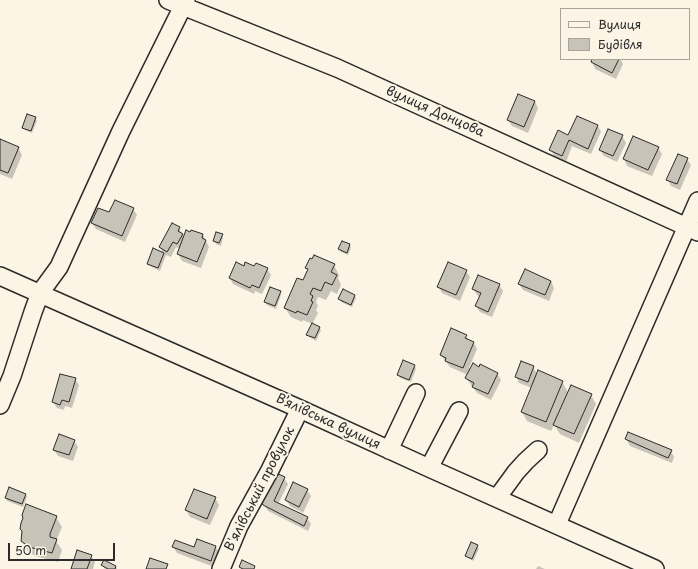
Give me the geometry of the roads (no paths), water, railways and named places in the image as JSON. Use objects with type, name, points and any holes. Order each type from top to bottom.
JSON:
[{"type":"street","name":"вулиця Донцова","points":[[179,2],[337,68],[692,230]]},
{"type":"street","points":[[0,405],[12,376],[40,294],[59,267],[179,2]]},
{"type":"street","points":[[556,524],[692,230],[698,201]]},
{"type":"street","name":"В’ялівська вулиця","points":[[0,276],[655,569]]},
{"type":"street","points":[[389,450],[416,393]]},
{"type":"street","name":"В'ялівський провулок","points":[[221,569],[239,526],[270,470],[300,409]]},
{"type":"street","points":[[429,468],[459,411]]},
{"type":"street","points":[[497,498],[516,472],[538,450]]}]
